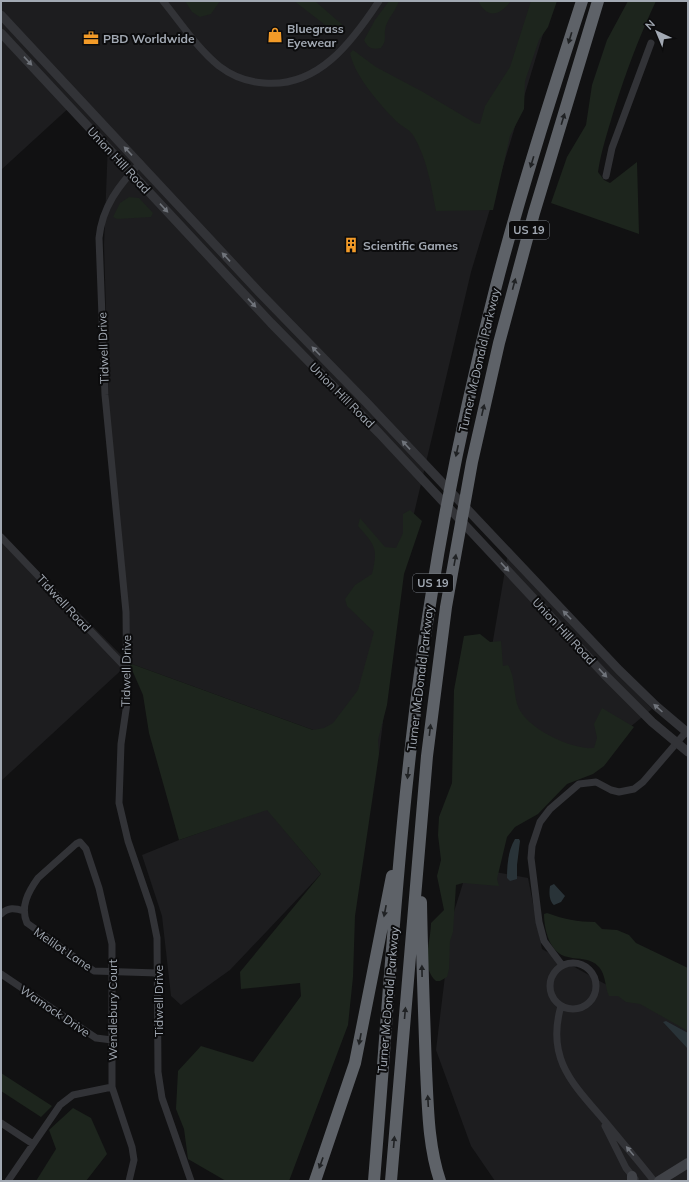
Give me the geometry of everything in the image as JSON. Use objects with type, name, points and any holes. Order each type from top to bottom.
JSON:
[{"type":"highway","name":"Turner McDonald Parkway","points":[[374,1181],[403,818],[425,634],[457,453],[482,341],[509,240],[582,1]]},
{"type":"highway","name":"Turner McDonald Parkway","points":[[391,1181],[420,830],[440,652],[477,440],[499,343],[523,252],[598,1]]},
{"type":"highway","points":[[314,1181],[355,1063],[403,818]]},
{"type":"highway","points":[[420,830],[423,1008],[429,1124],[431,1146],[440,1181]]},
{"type":"main road","points":[[659,1181],[688,1163]]},
{"type":"street","points":[[163,1],[204,50],[223,69],[243,79],[272,84],[302,78],[326,65],[358,30],[378,1]]},
{"type":"street","name":"Union Hill Road","points":[[1,15],[140,163],[258,292],[366,402],[619,670],[656,706],[687,733]]},
{"type":"street","name":"Union Hill Road","points":[[1,33],[280,333],[430,487],[605,675],[652,722],[688,752]]},
{"type":"street","points":[[606,176],[612,148],[651,43]]},
{"type":"street","name":"Tidwell Drive","points":[[140,163],[118,188],[105,210],[101,223],[99,246],[105,395],[126,612],[127,703],[122,744],[118,803],[128,841],[151,908],[157,938],[158,1072],[162,1098],[191,1181]]},
{"type":"street","name":"Tidwell Road","points":[[1,537],[127,669]]},
{"type":"street","points":[[562,965],[544,941],[540,922],[531,858],[532,846],[540,822],[550,809],[579,784],[596,782],[610,790],[619,792],[634,789],[643,782],[677,742],[687,733]]},
{"type":"street","name":"Wendlebury Court","points":[[24,911],[29,892],[38,878],[80,842],[86,849],[106,915],[112,944],[112,1087],[132,1147],[134,1160],[129,1181]]},
{"type":"street","points":[[1,914],[4,911],[14,908],[24,911]]},
{"type":"street","name":"Melilot Lane","points":[[24,911],[27,924],[94,971],[158,973]]},
{"type":"street","points":[[578,963],[585,966],[595,978],[595,994],[584,1006],[577,1009],[561,1006],[551,996],[549,989],[552,975],[562,965],[578,963]]},
{"type":"street","name":"Wamock Drive","points":[[1,974],[96,1038],[112,1040]]},
{"type":"street","points":[[561,1006],[556,1033],[560,1058],[565,1072],[572,1083],[654,1181]]},
{"type":"street","points":[[8,1181],[54,1111],[66,1100],[80,1093],[112,1087]]},
{"type":"street","points":[[598,1113],[634,1179]]},
{"type":"street","points":[[1,1123],[33,1144]]},
{"type":"shaded area","points":[[1,1],[553,1],[471,272],[403,560],[379,754],[129,663],[110,443],[104,245],[108,142],[72,105],[1,170]]},
{"type":"shaded area","points":[[185,1],[220,1],[211,14],[200,17],[192,12]]},
{"type":"shaded area","points":[[294,1],[315,1],[346,28],[337,34]]},
{"type":"shaded area","points":[[389,1],[399,1],[386,26],[384,43],[381,48],[371,48],[364,40],[375,20]]},
{"type":"shaded area","points":[[478,1],[511,1],[503,10],[490,13],[482,7]]},
{"type":"shaded area","points":[[531,1],[557,1],[548,27],[539,40],[525,81],[524,109],[510,136],[493,210],[436,211],[428,172],[418,144],[413,135],[396,121],[368,89],[352,62],[350,53],[353,50],[376,67],[423,92],[475,123],[480,124],[485,106],[510,67]]},
{"type":"shaded area","points":[[628,1],[656,1],[638,41],[623,82],[605,141],[598,172],[604,180],[610,183],[637,162],[639,234],[551,203],[567,157],[586,125],[592,85],[607,40]]},
{"type":"shaded area","points":[[129,197],[139,198],[153,213],[151,217],[117,219],[113,217],[120,203]]},
{"type":"shaded area","points":[[410,510],[422,521],[404,574],[387,705],[378,740],[379,754],[355,916],[353,977],[348,1025],[289,1181],[226,1181],[188,1159],[184,1129],[176,1109],[178,1071],[201,1046],[253,1062],[301,996],[300,983],[241,989],[240,972],[321,874],[267,810],[179,840],[149,733],[143,695],[129,663],[313,730],[324,728],[333,723],[358,690],[374,632],[347,606],[345,599],[355,585],[372,574],[374,566],[374,548],[369,538],[358,526],[360,518],[385,547],[396,548],[403,533],[403,514]]},
{"type":"shaded area","points":[[1,540],[38,571],[129,663],[1,781]]},
{"type":"shaded area","points":[[508,553],[652,709],[578,770],[480,716]]},
{"type":"shaded area","points":[[480,634],[490,642],[501,641],[503,666],[508,665],[511,671],[518,707],[527,719],[544,732],[554,738],[575,746],[594,748],[597,738],[594,724],[602,708],[634,727],[604,766],[593,774],[567,784],[538,814],[515,827],[507,837],[497,879],[499,886],[463,883],[456,885],[453,932],[450,941],[449,969],[447,977],[440,981],[436,981],[428,969],[427,961],[431,923],[444,910],[437,876],[441,860],[438,835],[439,817],[452,783],[454,690],[464,636]]},
{"type":"shaded area","points":[[267,809],[321,874],[230,970],[181,1005],[171,996],[162,916],[142,855],[179,840]]},
{"type":"shaded area","points":[[515,839],[519,839],[520,841],[517,879],[510,881],[507,878],[509,853]]},
{"type":"shaded area","points":[[464,866],[528,878],[542,949],[688,1030],[688,1181],[495,1181],[471,1146],[436,1050],[452,918],[463,883]]},
{"type":"shaded area","points":[[554,884],[565,896],[561,902],[554,905],[550,899],[550,886]]},
{"type":"shaded area","points":[[547,913],[571,920],[595,922],[602,929],[617,930],[629,935],[636,943],[688,968],[688,1031],[640,1004],[626,1002],[618,996],[609,996],[603,974],[596,964],[588,960],[562,955],[552,946],[545,927],[544,914]]},
{"type":"shaded area","points":[[666,1021],[688,1033],[688,1049],[663,1022]]},
{"type":"shaded area","points":[[1,1073],[52,1106],[41,1117],[1,1091]]},
{"type":"shaded area","points":[[73,1108],[91,1118],[107,1154],[86,1181],[36,1181],[56,1149],[49,1130]]},
{"type":"place","name":"Bluegrass Eyewear","points":[[275,35]]},
{"type":"place","name":"PBD Worldwide","points":[[91,38]]},
{"type":"place","name":"Scientific Games","points":[[351,245]]}]
